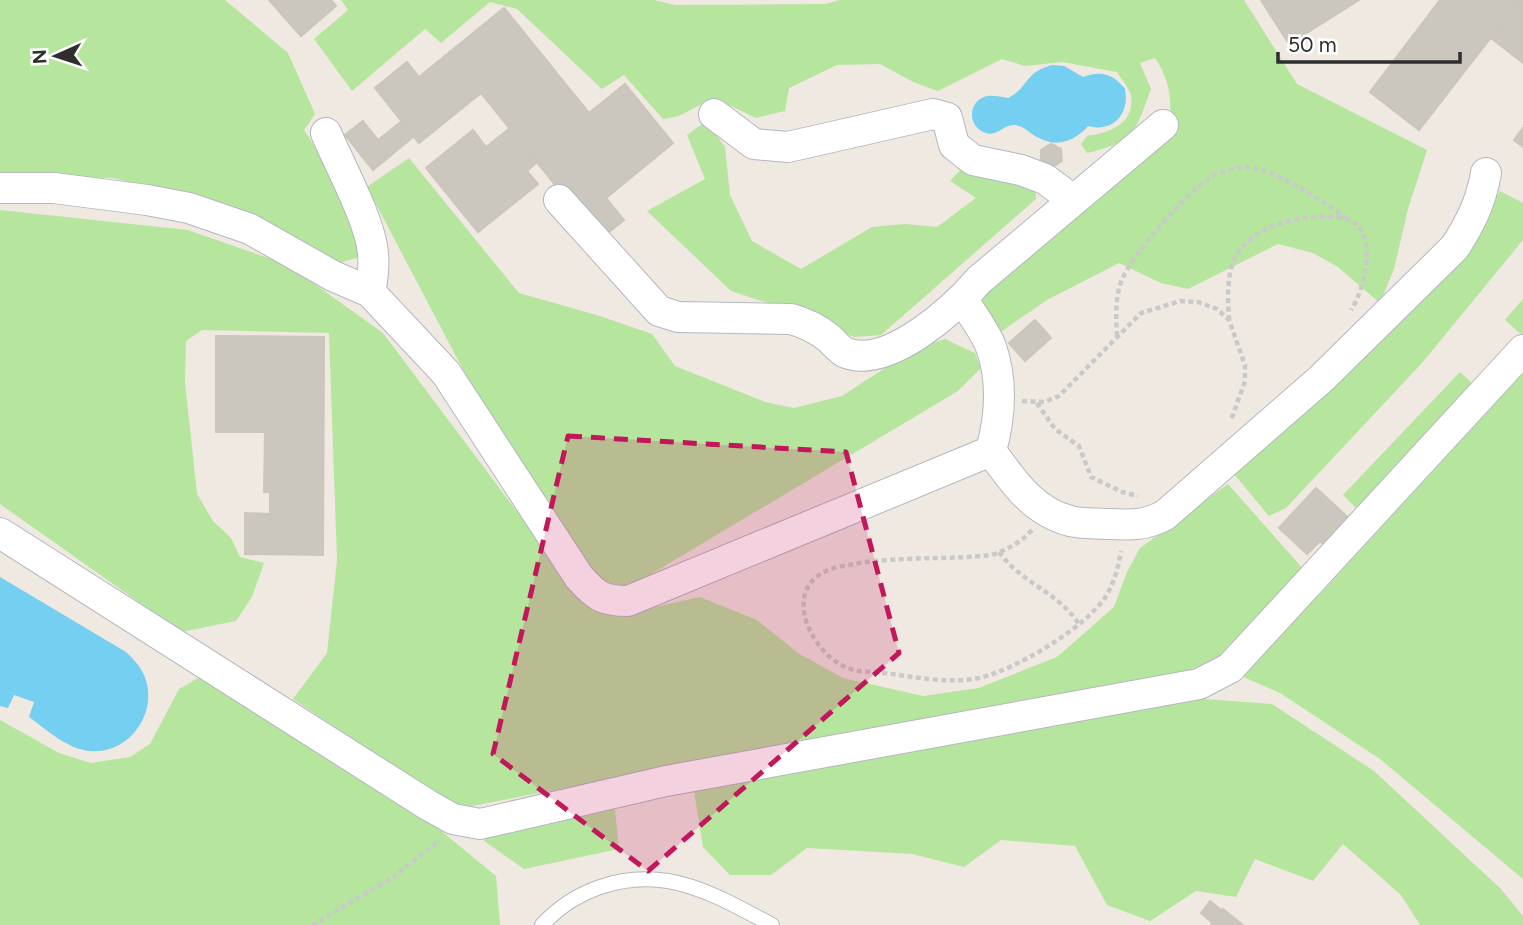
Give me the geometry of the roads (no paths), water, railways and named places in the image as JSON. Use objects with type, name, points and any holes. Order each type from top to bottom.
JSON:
[{"type":"street","points":[[714,114],[754,144],[788,147],[933,114],[947,118],[954,145],[972,160],[1021,170],[1045,179],[1073,200]]},
{"type":"street","points":[[559,200],[659,311],[669,316],[791,319],[804,322],[822,332],[846,353],[866,355],[884,352],[914,337],[962,299],[979,280],[1163,125]]},
{"type":"street","points":[[326,132],[367,229],[373,252],[370,292]]},
{"type":"street","points":[[991,452],[1024,495],[1042,511],[1072,522],[1141,525],[1165,514],[1332,368],[1455,247],[1472,221],[1482,197],[1486,173]]},
{"type":"street","points":[[0,188],[54,188],[189,208],[250,229],[333,276],[370,292],[446,373],[579,577],[596,595],[610,601],[628,601],[991,452]]},
{"type":"street","points":[[962,299],[991,346],[999,400],[998,428],[991,452]]},
{"type":"street","points":[[0,533],[428,805],[453,819],[480,824],[666,781],[1199,684],[1230,668],[1523,350]]},
{"type":"lane","points":[[542,925],[560,907],[583,893],[606,884],[636,880],[668,881],[691,887],[772,925]]},
{"type":"water","points":[[1052,65],[1064,66],[1083,77],[1101,74],[1116,80],[1125,89],[1122,114],[1112,124],[1105,127],[1088,126],[1072,139],[1059,143],[1046,141],[1015,125],[990,134],[976,126],[972,111],[981,98],[1008,98],[1020,90],[1036,72]]},
{"type":"water","points":[[0,577],[126,652],[137,664],[148,687],[148,701],[145,715],[130,738],[105,750],[90,751],[73,747],[29,717],[34,702],[14,695],[8,708],[0,706]]}]
